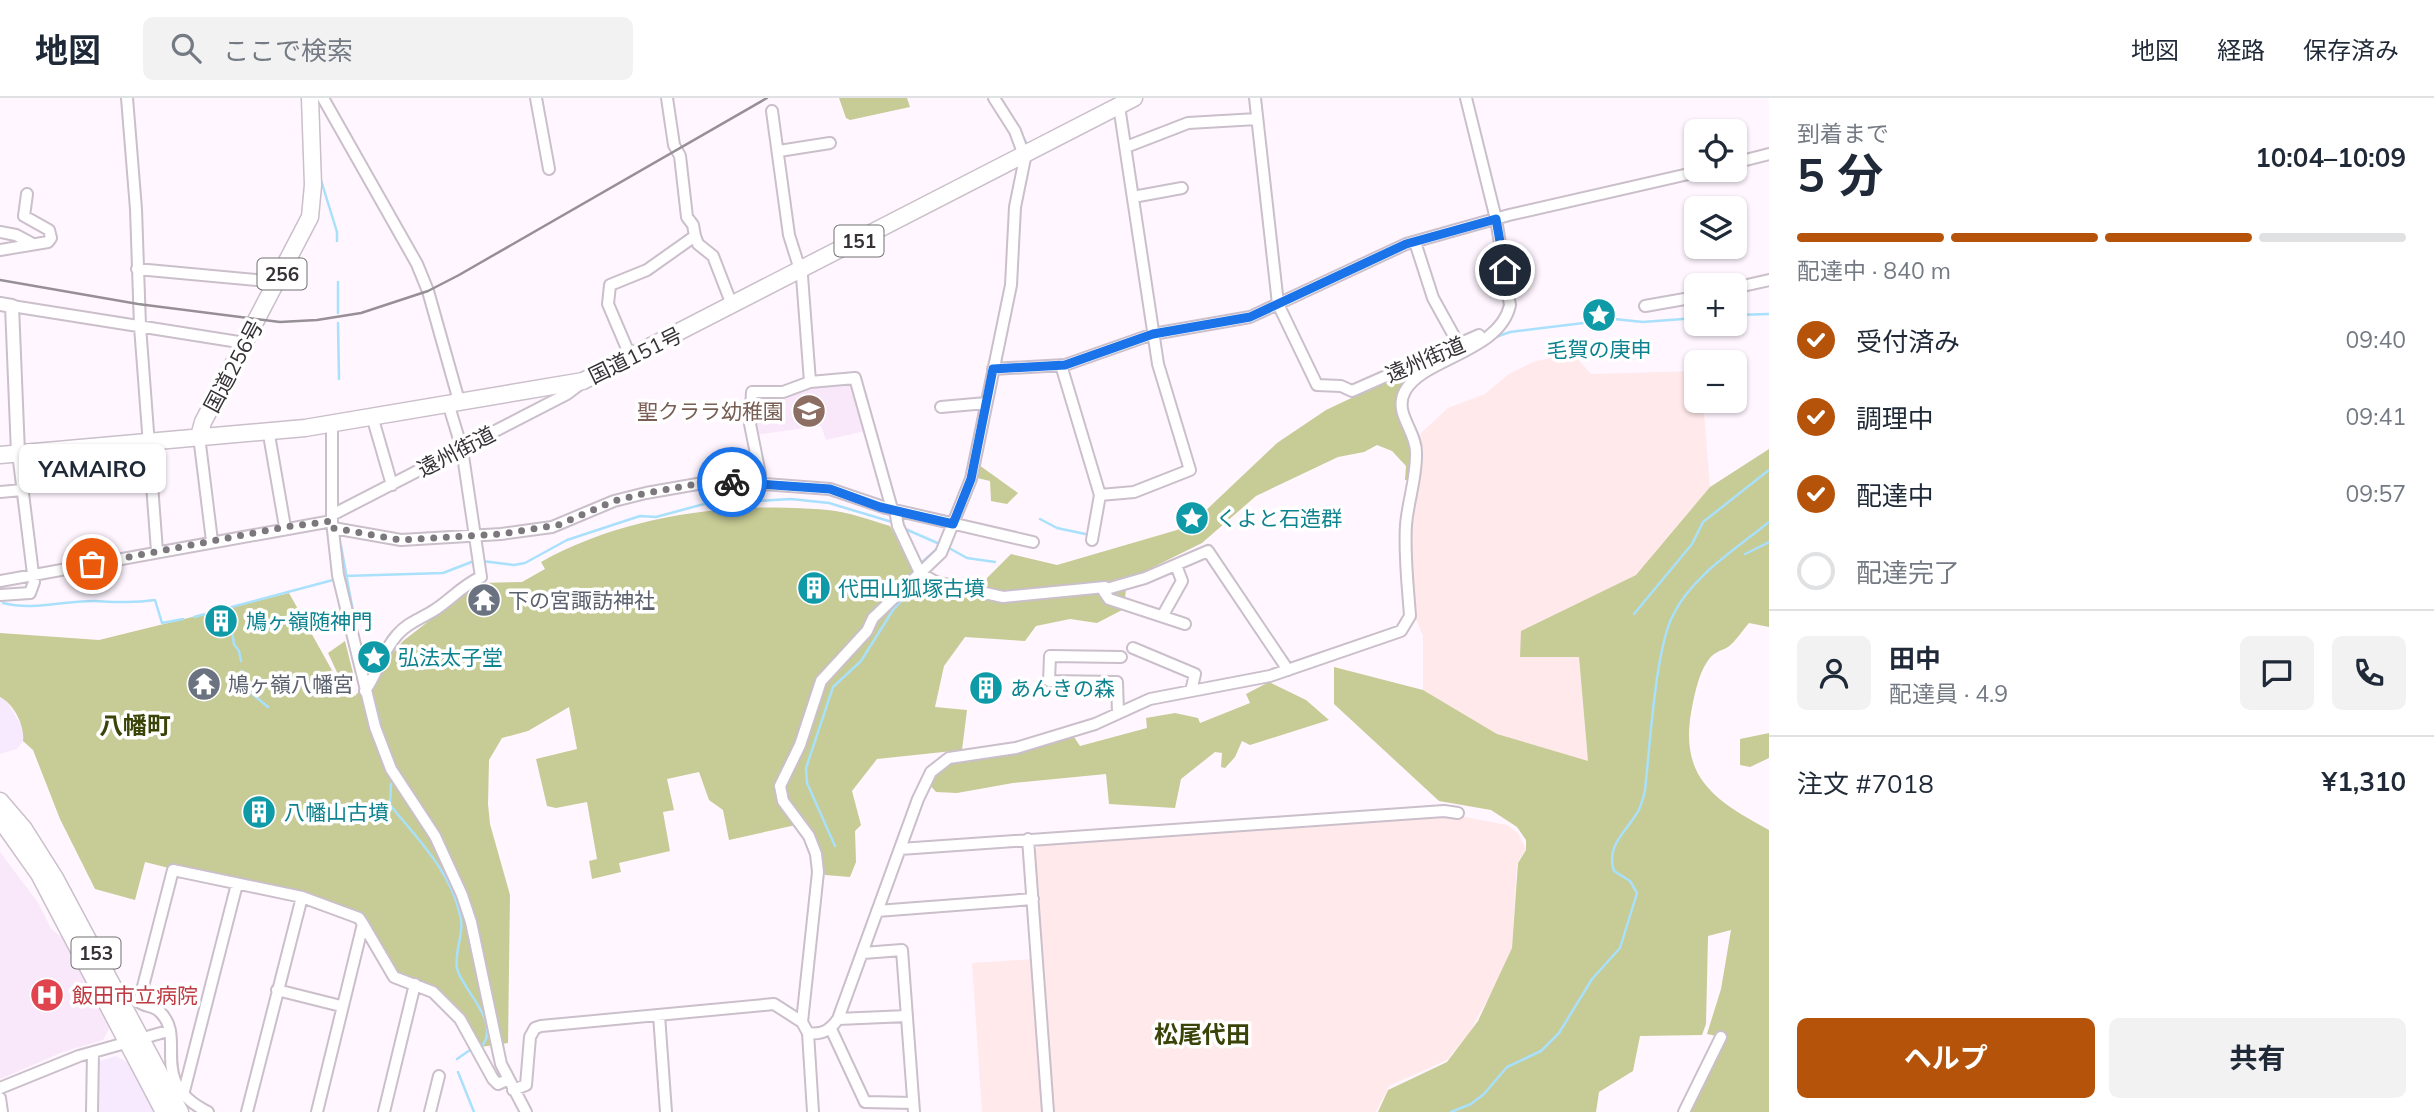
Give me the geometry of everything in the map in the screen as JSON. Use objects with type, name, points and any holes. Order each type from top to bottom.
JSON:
[{"type":"highway","name":"国道256号","points":[[199,436],[203,422],[305,230],[311,210],[310,98]]},
{"type":"highway","name":"国道151号","points":[[0,455],[332,423],[583,382],[1134,98]]},
{"type":"highway","name":"153","points":[[0,801],[24,829],[55,878],[133,1040],[164,1112]]},
{"type":"highway","name":"153","points":[[0,819],[39,874],[133,1040],[180,1112]]},
{"type":"main road","points":[[6,305],[18,453]]},
{"type":"street","points":[[127,98],[136,209],[140,326],[158,551]]},
{"type":"street","points":[[323,98],[417,264],[428,291],[454,402],[481,577],[461,586],[434,610],[398,632],[365,691]]},
{"type":"street","points":[[536,98],[549,169]]},
{"type":"street","points":[[667,98],[674,145],[680,156],[687,217],[693,225],[698,244],[713,256],[732,305]]},
{"type":"street","points":[[802,1022],[818,872],[816,854],[800,820],[783,801],[780,786],[800,745],[827,672],[867,631],[873,618],[941,553],[971,479],[1011,285],[1015,207],[1025,153],[1009,121],[993,98]]},
{"type":"street","points":[[1255,98],[1278,304]]},
{"type":"street","points":[[808,1033],[821,1033],[831,1029],[838,1019],[924,784],[940,763],[957,755],[1016,748],[1095,724],[1150,699],[1249,682],[1401,631],[1406,625],[1410,616],[1406,528],[1416,449],[1401,405],[1406,390],[1416,379],[1464,352],[1497,327],[1510,305],[1496,219],[1466,98]]},
{"type":"street","points":[[1100,495],[1133,492],[1190,470],[1158,364],[1119,106]]},
{"type":"street","points":[[772,111],[789,235],[800,271],[810,382]]},
{"type":"street","points":[[1126,147],[1188,122],[1257,120]]},
{"type":"street","points":[[779,151],[830,143]]},
{"type":"street","points":[[1747,160],[1769,154]]},
{"type":"street","points":[[993,369],[1060,365],[1153,334],[1250,317],[1415,242],[1496,219],[1684,175]]},
{"type":"street","points":[[1133,197],[1182,188]]},
{"type":"street","points":[[0,250],[48,242],[51,233],[24,216],[27,194]]},
{"type":"street","points":[[0,232],[16,235],[31,243]]},
{"type":"street","points":[[631,358],[608,304],[610,285],[647,270],[695,236]]},
{"type":"street","points":[[1415,242],[1433,298],[1458,345]]},
{"type":"street","points":[[137,269],[278,282]]},
{"type":"street","points":[[1747,285],[1769,281]]},
{"type":"street","points":[[1645,306],[1684,299]]},
{"type":"street","name":"遠州街道","points":[[1278,304],[1317,385],[1341,386],[1352,391],[1497,327]]},
{"type":"street","points":[[6,305],[245,343]]},
{"type":"street","points":[[1060,365],[1100,495],[1093,540]]},
{"type":"street","points":[[787,484],[785,481],[768,481],[760,474],[750,424],[752,393],[783,392],[810,382],[855,378],[898,526],[920,573],[936,582],[1003,597],[1134,582],[1208,551],[1212,553],[1288,670]]},
{"type":"street","name":"遠州街道","points":[[332,521],[392,485],[567,394],[583,382]]},
{"type":"street","points":[[941,407],[986,402]]},
{"type":"street","points":[[372,416],[392,485]]},
{"type":"street","points":[[332,423],[332,521],[343,601],[365,691],[391,769],[435,836],[462,895],[471,922],[510,1085],[526,1112]]},
{"type":"street","points":[[268,429],[285,527]]},
{"type":"street","points":[[199,436],[212,541]]},
{"type":"street","points":[[0,595],[30,593],[35,576],[18,453]]},
{"type":"street","points":[[737,482],[757,479],[760,474]]},
{"type":"street","name":"遠州街道","points":[[0,580],[35,576],[285,527],[332,521],[401,540],[501,534],[552,527],[614,501],[703,483],[787,484],[830,489],[893,510],[1032,542]]},
{"type":"street","points":[[0,492],[22,490]]},
{"type":"street","points":[[1163,615],[1182,581],[1182,574],[1176,565]]},
{"type":"street","points":[[1105,587],[1103,594],[1109,598],[1185,624]]},
{"type":"street","points":[[1133,648],[1195,674],[1191,691]]},
{"type":"street","points":[[1118,713],[1117,682],[1049,681],[1050,656],[1122,657]]},
{"type":"street","points":[[900,849],[1444,811],[1458,813]]},
{"type":"street","points":[[1028,838],[1048,1112]]},
{"type":"street","points":[[208,1112],[186,1101],[170,1069],[168,1031],[163,1016],[156,1008],[139,1002],[173,870],[302,897],[355,915],[394,977],[433,992],[460,1019],[498,1084],[526,1085],[530,1037],[535,1028],[774,1004],[802,1022],[808,1033],[813,1112]]},
{"type":"street","points":[[183,1095],[237,884]]},
{"type":"street","points":[[247,1112],[302,897]]},
{"type":"street","points":[[877,911],[1032,899]]},
{"type":"street","points":[[317,1112],[363,924]]},
{"type":"street","points":[[831,1029],[866,1102],[914,1107],[902,950],[863,953]]},
{"type":"street","points":[[384,1112],[415,984]]},
{"type":"street","points":[[277,990],[341,1006]]},
{"type":"street","points":[[659,1015],[666,1112]]},
{"type":"street","points":[[838,1019],[907,1016]]},
{"type":"street","points":[[0,1088],[93,1052],[168,1031]]},
{"type":"street","points":[[1684,1112],[1721,1037]]},
{"type":"street","points":[[92,1112],[93,1052]]},
{"type":"street","points":[[430,1112],[439,1076]]},
{"type":"street","points":[[0,1098],[2,1112]]},
{"type":"shaded area","points":[[1572,353],[1591,374],[1684,371],[1684,413],[1704,413],[1710,487],[1636,575],[1521,631],[1521,657],[1579,657],[1588,762],[1497,734],[1423,690],[1423,636],[1415,617],[1410,538],[1421,433],[1448,408],[1485,394],[1509,374],[1533,362]]},
{"type":"shaded area","name":"聖クララ幼稚園","points":[[852,384],[869,430],[826,440],[821,426],[754,435],[755,397],[809,386]]},
{"type":"shaded area","points":[[0,697],[6,700],[24,730],[23,741],[17,749],[0,754]]},
{"type":"shaded area","points":[[1444,813],[1507,825],[1518,833],[1526,849],[1517,863],[1512,948],[1508,962],[1469,1033],[1447,1060],[1389,1086],[1376,1112],[1052,1112],[1034,851],[1043,841]]},
{"type":"shaded area","name":"飯田市立病院","points":[[0,852],[39,904],[51,929],[63,938],[110,1027],[103,1040],[63,1052],[0,1079]]},
{"type":"shaded area","points":[[1034,959],[1044,1112],[982,1112],[972,963]]},
{"type":"shaded area","points":[[116,1056],[130,1064],[156,1112],[95,1112],[96,1062]]},
{"type":"green space","points":[[839,98],[907,98],[910,107],[850,120],[846,118]]},
{"type":"green space","points":[[1419,366],[1418,374],[1400,388],[1396,403],[1411,450],[1409,480],[1405,480],[1406,466],[1392,451],[1377,445],[1364,452],[1338,457],[1256,496],[1202,543],[1127,580],[1124,609],[1097,623],[1070,619],[1036,626],[1025,641],[965,637],[944,666],[935,707],[967,710],[962,750],[877,759],[852,791],[861,825],[855,831],[856,862],[850,877],[825,875],[821,857],[805,823],[729,840],[723,810],[709,800],[699,772],[667,779],[674,810],[663,812],[670,851],[619,863],[621,872],[592,879],[589,861],[597,859],[587,802],[556,808],[547,806],[536,759],[577,749],[569,707],[528,731],[502,738],[489,760],[488,804],[490,824],[510,895],[508,1043],[474,1048],[467,1032],[433,992],[394,977],[355,915],[145,862],[135,900],[95,889],[60,819],[33,750],[23,741],[18,716],[0,697],[0,633],[99,640],[289,593],[339,683],[355,696],[403,641],[478,583],[522,582],[545,569],[541,562],[608,533],[680,515],[717,510],[828,510],[890,526],[912,568],[948,585],[984,581],[1011,554],[1057,565],[1177,530],[1201,515],[1277,443],[1326,410]]},
{"type":"green space","points":[[1769,449],[1769,627],[1749,623],[1731,645],[1709,659],[1697,686],[1689,736],[1691,755],[1706,785],[1733,809],[1769,830],[1769,1112],[1684,1112],[1721,1037],[1707,1034],[1721,989],[1731,930],[1708,936],[1706,1024],[1702,1035],[1640,1036],[1633,1071],[1599,1092],[1596,1112],[1378,1112],[1388,1090],[1447,1062],[1478,1021],[1512,948],[1518,863],[1526,850],[1526,840],[1517,827],[1491,810],[1439,801],[1334,704],[1334,667],[1423,690],[1497,734],[1588,761],[1579,657],[1520,657],[1521,631],[1636,575],[1710,487]]},
{"type":"green space","points":[[979,465],[1018,493],[1007,504],[991,501],[990,481],[977,478]]},
{"type":"green space","points":[[345,641],[355,681],[343,685],[328,653]]},
{"type":"green space","points":[[1269,682],[1306,700],[1329,720],[1250,745],[1242,741],[1235,757],[1225,768],[1221,767],[1222,753],[1215,752],[1181,779],[1175,808],[1109,804],[1106,774],[1013,783],[957,793],[936,792],[929,784],[947,762],[1001,755],[1074,737],[1080,746],[1147,728],[1146,718],[1175,713],[1198,718],[1200,723],[1250,703],[1246,694]]},
{"type":"green space","points":[[1769,733],[1769,758],[1750,767],[1740,765],[1740,739]]},
{"type":"waterway","points":[[1009,112],[1018,127]]},
{"type":"waterway","points":[[1021,133],[1028,146]]},
{"type":"waterway","points":[[320,177],[337,232],[337,241]]},
{"type":"waterway","points":[[338,282],[338,313]]},
{"type":"waterway","points":[[1747,315],[1769,314]]},
{"type":"waterway","points":[[1614,319],[1643,322],[1684,319]]},
{"type":"waterway","points":[[1496,337],[1510,332],[1600,321]]},
{"type":"waterway","points":[[338,323],[339,379]]},
{"type":"waterway","points":[[1634,614],[1692,544],[1703,522],[1769,470]]},
{"type":"waterway","points":[[482,561],[514,565],[525,563],[567,540],[640,516],[656,517],[704,504],[791,499],[829,503],[892,522]]},
{"type":"waterway","points":[[1040,519],[1057,528],[1090,535]]},
{"type":"waterway","points":[[1451,1112],[1471,1104],[1484,1094],[1507,1067],[1541,1051],[1559,1033],[1592,979],[1620,948],[1637,893],[1630,881],[1614,871],[1612,855],[1617,842],[1639,810],[1645,790],[1658,674],[1667,631],[1673,615],[1691,588],[1716,564],[1769,522]]},
{"type":"waterway","points":[[903,528],[942,545]]},
{"type":"waterway","points":[[1745,554],[1769,542]]},
{"type":"waterway","points":[[341,546],[354,617]]},
{"type":"waterway","points":[[920,564],[938,548]]},
{"type":"waterway","points":[[949,548],[967,558],[995,562]]},
{"type":"waterway","points":[[345,576],[443,573],[474,561]]},
{"type":"waterway","points":[[194,617],[333,580]]},
{"type":"waterway","points":[[835,846],[807,783],[806,768],[833,687],[861,661],[893,610],[907,595]]},
{"type":"waterway","points":[[3,603],[38,606],[84,601],[155,600],[162,623],[183,619]]},
{"type":"waterway","points":[[228,609],[234,644],[241,661]]},
{"type":"waterway","points":[[242,671],[250,692],[268,707]]},
{"type":"waterway","points":[[371,689],[380,722]]},
{"type":"waterway","points":[[391,784],[390,805],[432,856],[456,899],[461,922],[457,968],[484,1017],[486,1038],[481,1047]]},
{"type":"waterway","points":[[457,1059],[470,1050]]},
{"type":"waterway","points":[[458,1072],[474,1112]]},
{"type":"railway","points":[[0,280],[138,304],[280,322],[361,313],[428,291],[459,275],[767,98]]},
{"type":"way so far","points":[[92,564],[285,527],[332,521],[333,528],[401,540],[526,531],[552,527],[614,501],[646,493],[703,483],[732,482]]},
{"type":"place","name":"毛賀の庚申","points":[[1599,315]]},
{"type":"place","name":"聖クララ幼稚園","points":[[809,411]]},
{"type":"place","name":"くよと石造群","points":[[1192,518]]},
{"type":"place","name":"YAMAIRO","points":[[92,564]]},
{"type":"place","name":"代田山狐塚古墳","points":[[814,588]]},
{"type":"place","name":"下の宮諏訪神社","points":[[484,600]]},
{"type":"place","name":"鳩ヶ嶺随神門","points":[[221,621]]},
{"type":"place","name":"弘法太子堂","points":[[374,657]]},
{"type":"place","name":"鳩ヶ嶺八幡宮","points":[[204,684]]},
{"type":"place","name":"あんきの森","points":[[986,688]]},
{"type":"place","name":"八幡山古墳","points":[[259,812]]},
{"type":"place","name":"飯田市立病院","points":[[47,995]]},
{"type":"district","name":"八幡町","points":[[135,725]]},
{"type":"district","name":"松尾代田","points":[[1202,1034]]},
{"type":"route","points":[[732,482],[830,489],[880,507],[953,524],[971,479],[993,369],[1065,365],[1153,334],[1250,317],[1406,244],[1496,219],[1505,270]]}]
